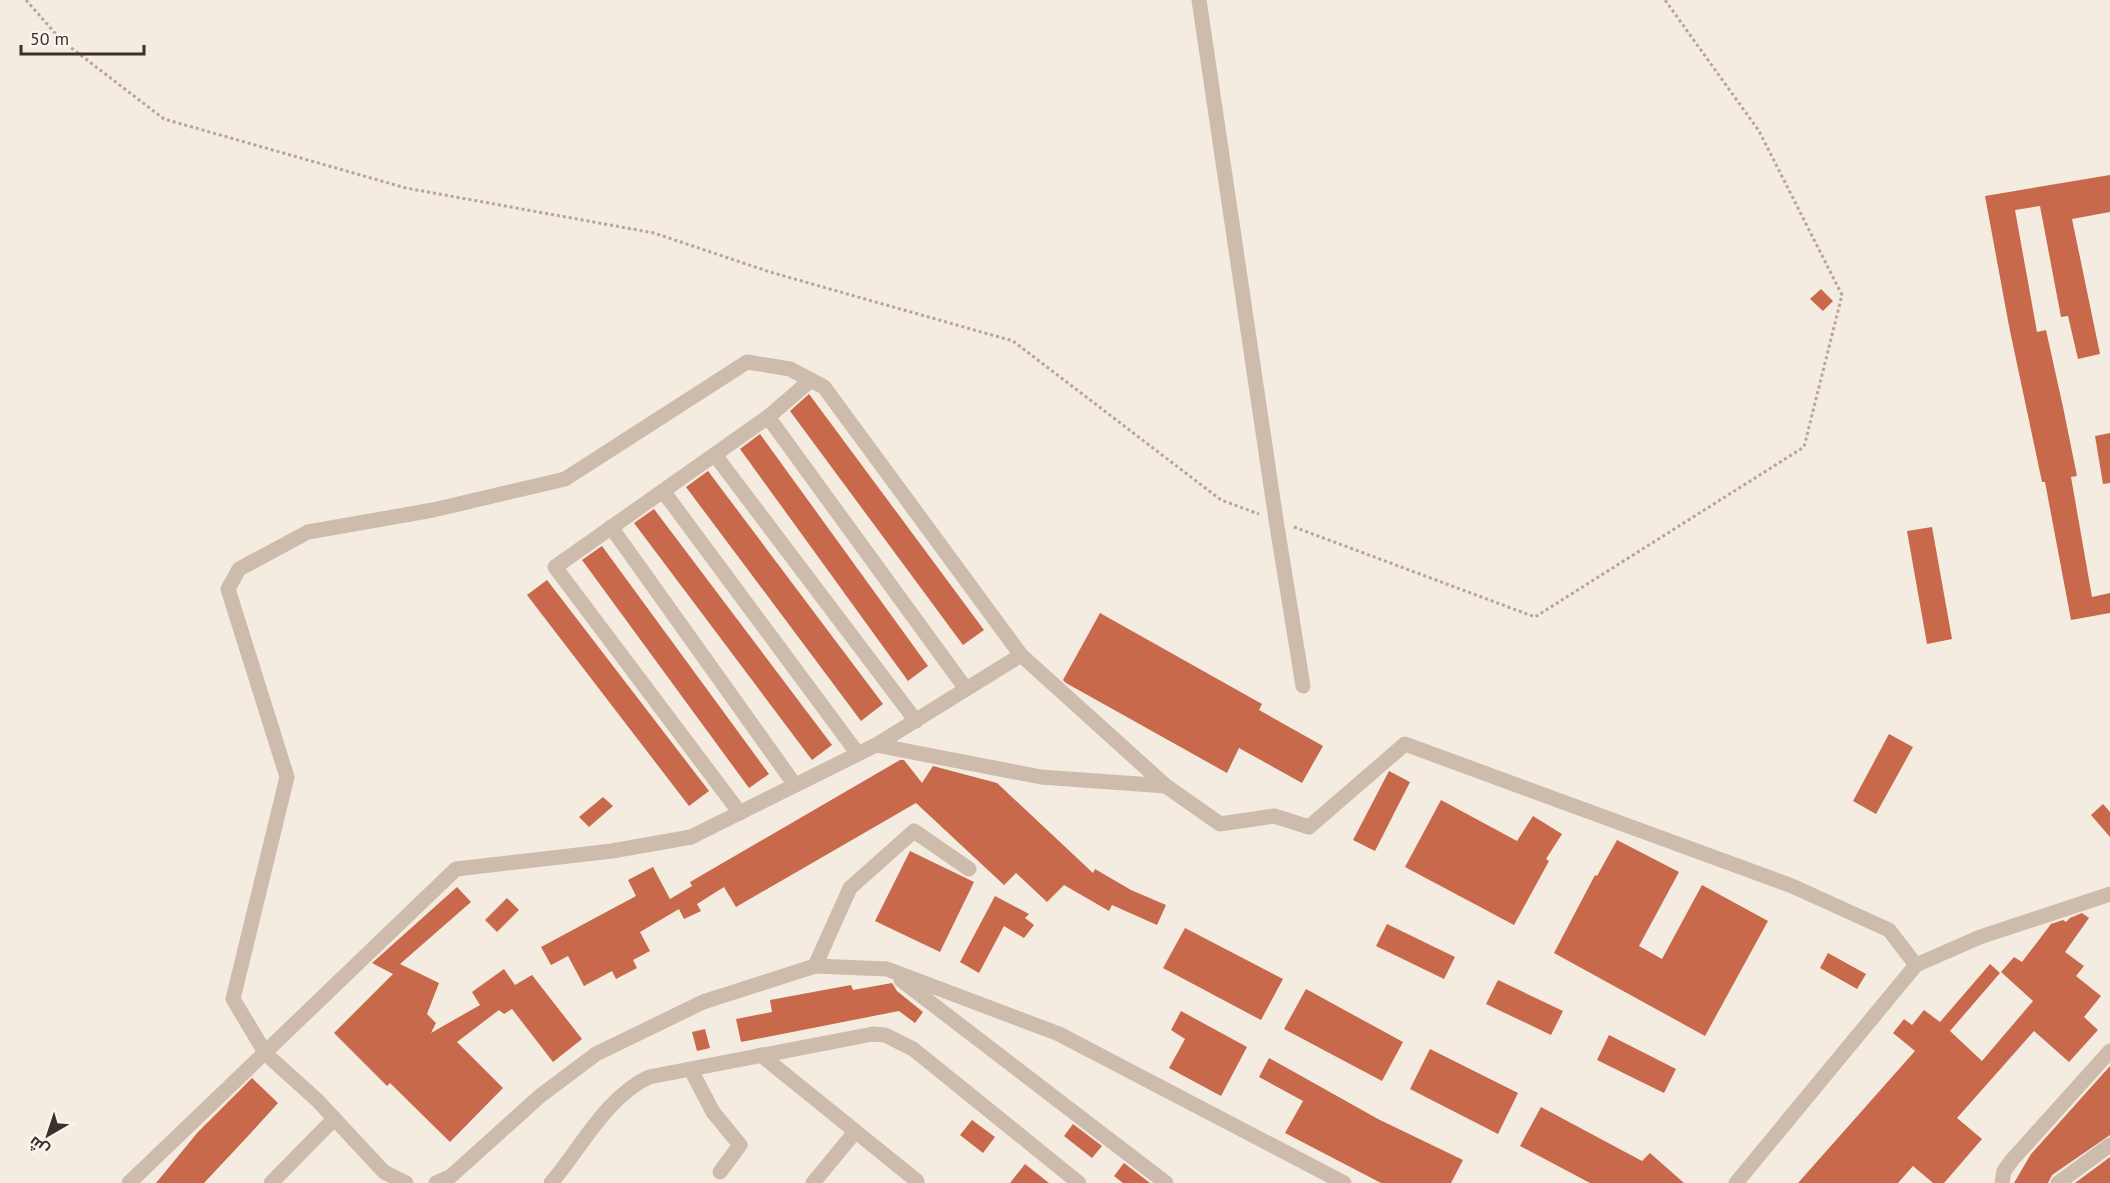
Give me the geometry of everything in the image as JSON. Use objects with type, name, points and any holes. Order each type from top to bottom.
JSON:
[{"type":"street","points":[[1199,0],[1276,520],[1303,686]]},
{"type":"street","points":[[406,1183],[384,1172],[334,1119],[266,1054],[232,999],[287,777],[228,589],[239,569],[308,532],[433,510],[565,479],[747,362],[790,369],[825,387],[1021,656],[1166,786],[1220,824],[1274,816],[1309,827],[1405,744],[1792,886],[1888,930],[1916,965]]},
{"type":"street","points":[[740,813],[555,567],[768,417],[811,380]]},
{"type":"street","points":[[768,417],[966,689]]},
{"type":"street","points":[[715,455],[915,721]]},
{"type":"street","points":[[663,491],[858,754]]},
{"type":"street","points":[[611,527],[795,785]]},
{"type":"street","points":[[129,1183],[266,1054],[456,869],[612,851],[691,837],[876,745],[1021,656]]},
{"type":"street","points":[[876,745],[1041,777],[1166,786]]},
{"type":"street","points":[[815,966],[850,888],[914,831],[969,869]]},
{"type":"street","points":[[1736,1183],[1916,965],[1980,937],[2110,894]]},
{"type":"street","points":[[436,1183],[450,1177],[540,1096],[596,1054],[703,1002],[815,966],[887,969],[1059,1034],[1344,1183]]},
{"type":"street","points":[[887,969],[1166,1183]]},
{"type":"street","points":[[557,1181],[627,1090],[649,1077],[873,1034],[885,1035],[913,1049],[1079,1183]]},
{"type":"street","points":[[2002,1183],[2004,1171],[2012,1160],[2110,1051]]},
{"type":"street","points":[[761,1055],[917,1181]]},
{"type":"street","points":[[691,1070],[713,1112],[740,1145],[720,1172]]},
{"type":"street","points":[[271,1183],[334,1119]]},
{"type":"street","points":[[813,1183],[855,1132]]},
{"type":"street","points":[[2058,1183],[2110,1145]]},
{"type":"path","points":[[26,0],[61,40],[164,119],[406,188],[654,233],[770,272],[1013,341],[1221,500],[1536,617],[1804,447],[1842,296],[1759,131],[1665,0]]},
{"type":"building","points":[[2110,175],[2110,212],[2072,219],[2100,354],[2078,359],[2068,316],[2061,317],[2040,206],[2015,210],[2037,332],[2046,330],[2077,476],[2071,477],[2092,597],[2110,593],[2110,613],[2071,620],[2045,482],[2042,482],[2009,326],[1985,196]]},
{"type":"building","points":[[1821,289],[1833,301],[1823,311],[1810,299]]},
{"type":"building","points":[[809,394],[984,630],[963,645],[790,411]]},
{"type":"building","points":[[2110,433],[2110,483],[2103,484],[2095,436]]},
{"type":"building","points":[[760,434],[928,666],[908,681],[740,449]]},
{"type":"building","points":[[708,471],[883,704],[861,721],[686,487]]},
{"type":"building","points":[[654,509],[832,745],[812,760],[634,523]]},
{"type":"building","points":[[1932,527],[1952,639],[1927,644],[1907,531]]},
{"type":"building","points":[[602,546],[769,774],[749,788],[582,560]]},
{"type":"building","points":[[547,580],[709,791],[689,806],[527,595]]},
{"type":"building","points":[[1100,613],[1262,704],[1259,710],[1323,746],[1302,783],[1239,748],[1227,773],[1066,683],[1063,680]]},
{"type":"building","points":[[1889,734],[1913,747],[1876,814],[1853,801]]},
{"type":"building","points":[[900,760],[904,760],[922,783],[933,766],[997,783],[1093,873],[1095,869],[1131,890],[1166,905],[1157,925],[1112,905],[1109,911],[1064,885],[1047,902],[1016,873],[1004,885],[916,803],[736,907],[724,887],[697,904],[701,911],[684,919],[679,909],[640,932],[650,951],[633,960],[637,968],[616,979],[612,971],[584,986],[568,956],[551,965],[541,947],[636,896],[628,880],[653,867],[670,899],[692,886],[690,882]]},
{"type":"building","points":[[1389,771],[1410,782],[1375,851],[1353,840]]},
{"type":"building","points":[[603,797],[613,806],[589,827],[579,817]]},
{"type":"building","points":[[1441,800],[1517,841],[1533,816],[1562,834],[1546,859],[1549,861],[1514,925],[1405,867]]},
{"type":"building","points":[[2103,804],[2110,812],[2110,837],[2091,815]]},
{"type":"building","points":[[1617,840],[1679,872],[1639,946],[1662,959],[1702,885],[1768,921],[1705,1036],[1554,953],[1595,875],[1597,876]]},
{"type":"building","points":[[910,851],[974,882],[940,952],[875,921]]},
{"type":"building","points":[[457,887],[471,902],[400,964],[439,983],[427,1014],[436,1023],[431,1033],[480,1005],[472,992],[504,969],[515,985],[532,975],[582,1039],[553,1062],[512,1009],[504,1014],[499,1010],[457,1042],[503,1088],[450,1142],[390,1083],[387,1086],[334,1033],[393,974],[372,963]]},
{"type":"building","points":[[995,896],[1029,914],[1025,918],[1034,925],[1024,938],[1004,926],[979,973],[960,962]]},
{"type":"building","points":[[507,898],[519,910],[497,932],[485,920]]},
{"type":"building","points":[[2082,913],[2089,918],[2065,952],[2084,966],[2076,976],[2101,996],[2084,1017],[2098,1030],[2069,1062],[2034,1031],[1957,1118],[1982,1139],[1944,1183],[1933,1183],[1913,1166],[1898,1183],[1798,1183],[1915,1051],[1893,1033],[1904,1019],[1912,1025],[1924,1010],[1940,1022],[1990,964],[2000,973],[1950,1031],[1982,1061],[2033,1001],[2001,972],[2014,957],[2022,962],[2051,924],[2063,920],[2066,922]]},
{"type":"building","points":[[1387,924],[1455,957],[1444,979],[1376,946]]},
{"type":"building","points":[[1185,928],[1283,979],[1261,1020],[1163,968]]},
{"type":"building","points":[[1828,953],[1866,974],[1857,989],[1820,968]]},
{"type":"building","points":[[1498,980],[1563,1011],[1551,1035],[1486,1004]]},
{"type":"building","points":[[892,983],[897,991],[923,1012],[915,1023],[899,1011],[741,1042],[736,1019],[772,1012],[770,1000],[851,985],[853,990]]},
{"type":"building","points":[[1306,989],[1403,1042],[1382,1081],[1284,1029]]},
{"type":"building","points":[[1181,1011],[1247,1047],[1221,1096],[1169,1068],[1185,1039],[1171,1030]]},
{"type":"building","points":[[705,1029],[710,1048],[697,1051],[692,1032]]},
{"type":"building","points":[[1609,1035],[1676,1069],[1664,1093],[1597,1060]]},
{"type":"building","points":[[1430,1049],[1518,1093],[1498,1134],[1410,1089]]},
{"type":"building","points":[[1269,1058],[1378,1119],[1463,1160],[1451,1183],[1381,1183],[1285,1133],[1303,1101],[1259,1077]]},
{"type":"building","points":[[2110,1066],[2110,1135],[2052,1175],[2048,1183],[2014,1183],[2031,1154]]},
{"type":"building","points":[[252,1078],[278,1103],[249,1135],[204,1183],[156,1183],[198,1132]]},
{"type":"building","points":[[1541,1107],[1642,1161],[1650,1153],[1684,1183],[1590,1183],[1520,1146]]},
{"type":"building","points":[[972,1120],[995,1137],[983,1153],[960,1135]]},
{"type":"building","points":[[1073,1124],[1102,1146],[1092,1158],[1064,1136]]},
{"type":"building","points":[[2110,1157],[2110,1183],[2075,1183]]},
{"type":"building","points":[[1124,1163],[1150,1183],[1123,1183],[1114,1176]]},
{"type":"building","points":[[1025,1164],[1049,1183],[1010,1183]]}]
